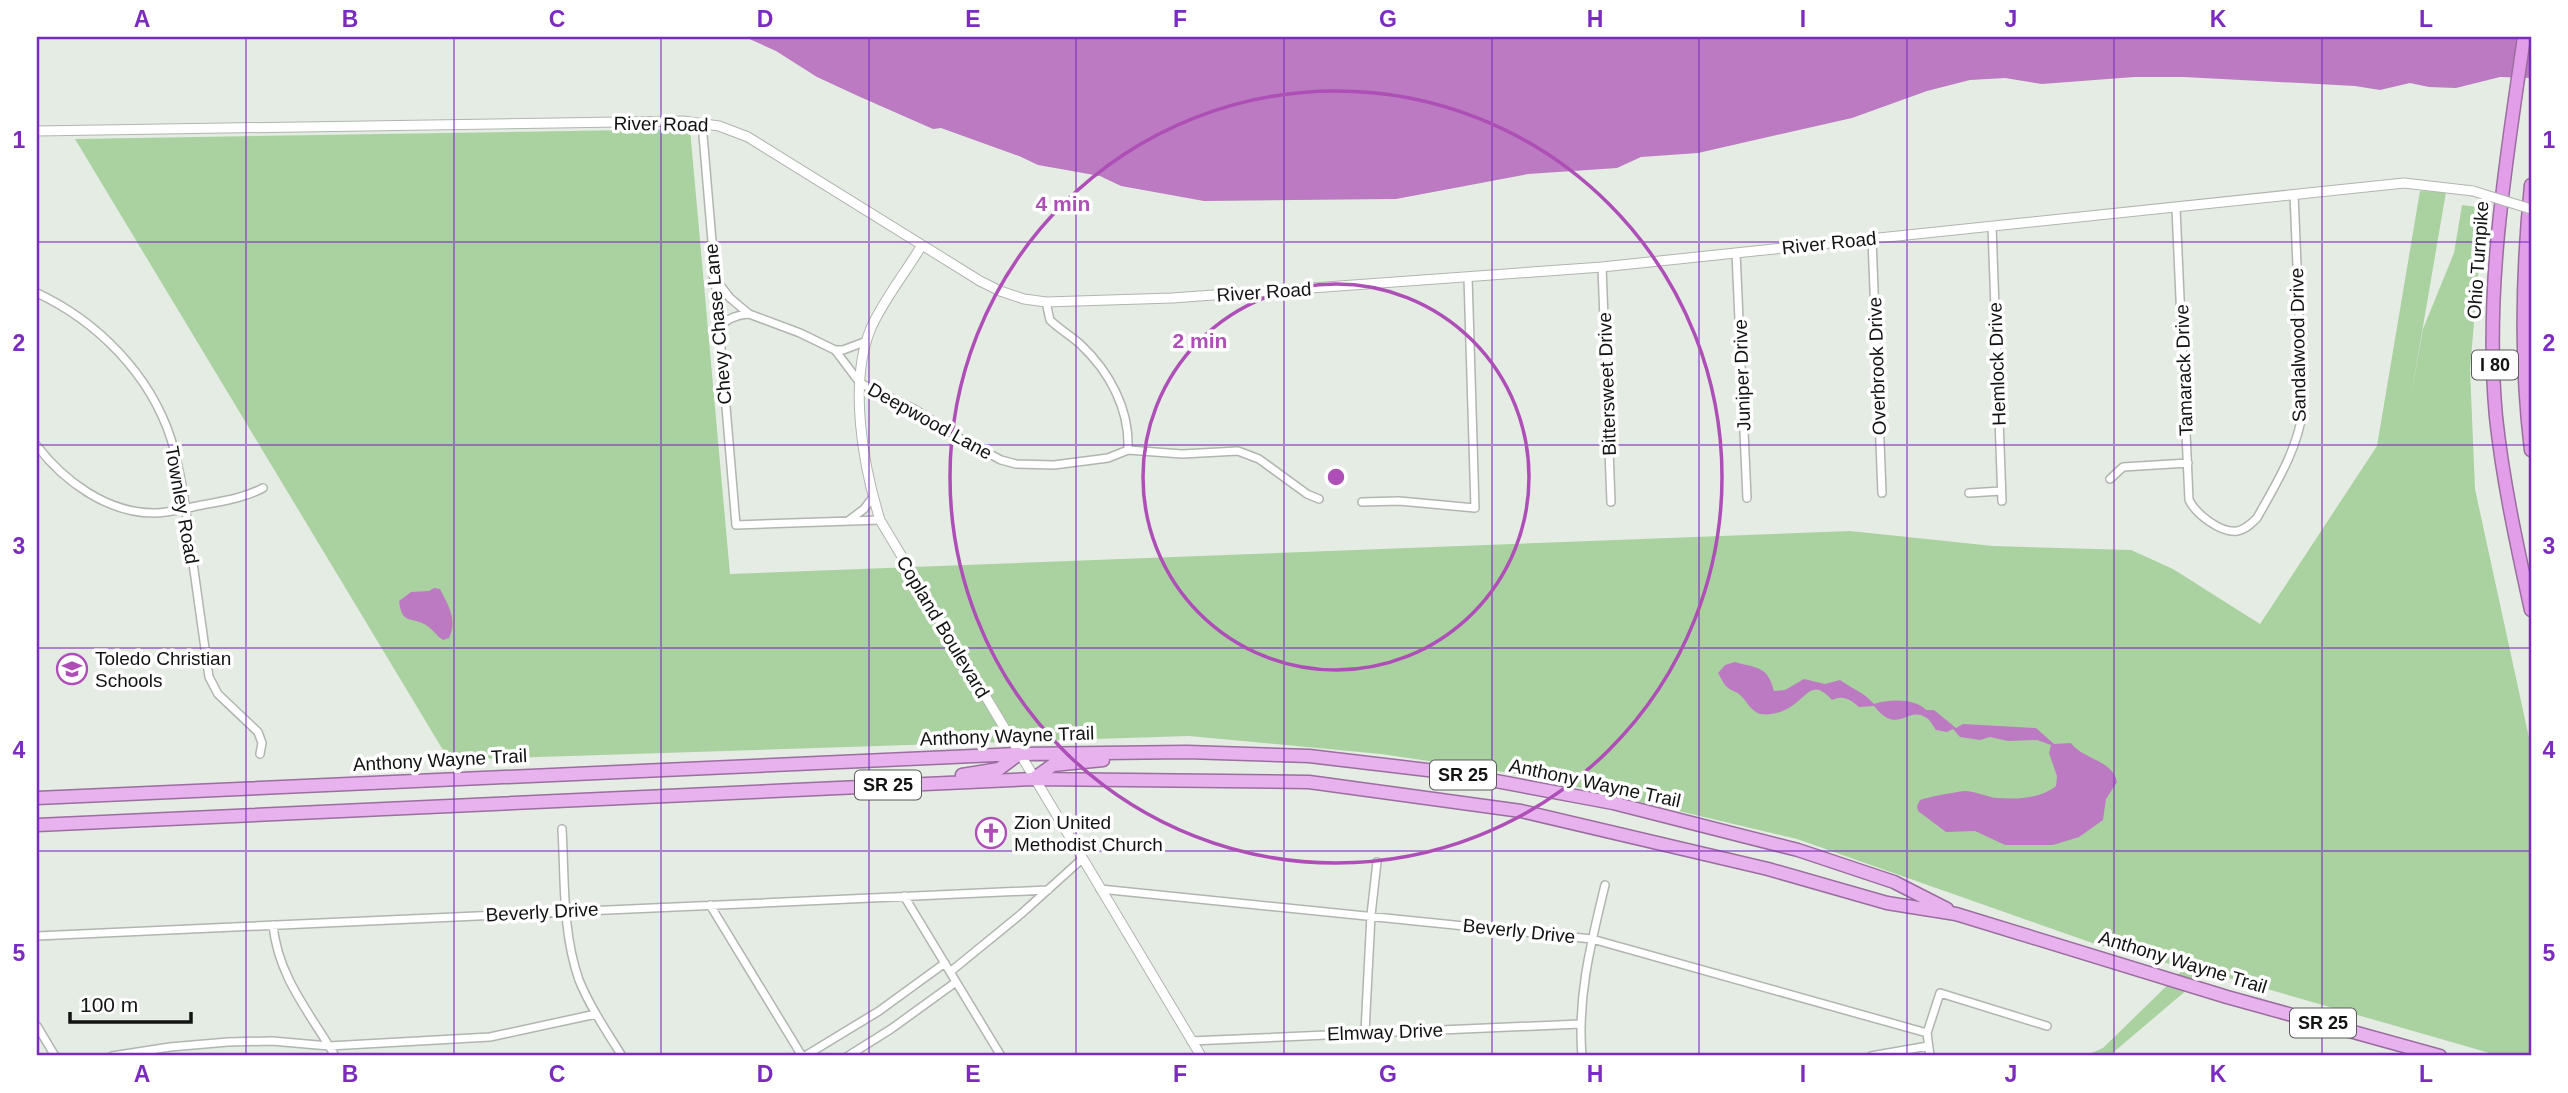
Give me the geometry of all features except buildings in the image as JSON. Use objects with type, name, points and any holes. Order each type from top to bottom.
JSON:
[{"type":"highway","name":"Ohio Turnpike","points":[[2524,37],[2497,231],[2493,325],[2496,417],[2510,514],[2531,610]]},
{"type":"highway","name":"I 80","points":[[2531,185],[2522,322],[2531,450]]},
{"type":"highway","name":"Anthony Wayne Trail","points":[[37,798],[1019,754],[1187,752],[1309,756],[1453,773],[1613,803],[1798,850],[1895,881],[1956,914]]},
{"type":"highway","points":[[1033,779],[1053,765],[1187,752]]},
{"type":"highway","points":[[898,785],[999,769],[1019,754]]},
{"type":"highway","name":"Anthony Wayne Trail","points":[[37,824],[1033,779],[1309,782],[1521,811],[1768,869],[1887,903],[1956,914],[2227,997],[2440,1056]]},
{"type":"street","name":"River Road","points":[[37,131],[683,121],[702,123],[733,130],[748,137],[1000,291],[1046,302],[1172,298],[1602,267],[2404,183],[2473,191],[2531,209]]},
{"type":"street","name":"Chevy Chase Lane","points":[[702,123],[736,525],[847,521]]},
{"type":"street","name":"Sandalwood Drive","points":[[2211,521],[2238,531],[2257,518],[2292,452],[2300,430],[2303,409],[2294,194]]},
{"type":"street","name":"Tamarack Drive","points":[[2176,208],[2189,500],[2193,508],[2211,521]]},
{"type":"street","name":"Hemlock Drive","points":[[1992,226],[2002,501]]},
{"type":"street","name":"Overbrook Drive","points":[[1872,239],[1882,492]]},
{"type":"street","name":"Copland Boulevard","points":[[922,245],[872,327],[860,383],[866,463],[880,520],[1201,1056]]},
{"type":"street","name":"Juniper Drive","points":[[1736,253],[1747,498]]},
{"type":"street","name":"Bittersweet Drive","points":[[1602,267],[1611,502]]},
{"type":"street","name":"Deepwood Lane","points":[[713,276],[730,298],[749,314],[800,333],[835,350],[860,383],[914,409],[987,454],[1016,464],[1046,465],[1108,458],[1128,450],[1182,454],[1247,453],[1273,468],[1307,494],[1319,499]]},
{"type":"street","points":[[1362,502],[1399,501],[1475,508],[1468,277]]},
{"type":"street","name":"Townley Road","points":[[37,293],[63,305],[90,326],[127,360],[147,388],[170,436],[186,508],[209,677],[218,694],[258,732],[262,743],[260,754]]},
{"type":"street","points":[[1046,302],[1050,320],[1087,352],[1119,397],[1129,430],[1128,450]]},
{"type":"street","points":[[718,331],[722,324],[729,320],[749,314]]},
{"type":"street","points":[[835,350],[850,348],[867,341]]},
{"type":"street","points":[[37,446],[64,475],[103,501],[130,512],[156,513],[242,498],[264,488]]},
{"type":"street","points":[[2109,479],[2123,467],[2188,463]]},
{"type":"street","points":[[1969,493],[2001,491]]},
{"type":"street","points":[[847,521],[864,509],[873,496]]},
{"type":"street","points":[[847,521],[880,520]]},
{"type":"street","points":[[562,829],[566,911],[573,960],[596,1014],[622,1056]]},
{"type":"street","points":[[950,972],[1082,859]]},
{"type":"street","points":[[1365,1032],[1371,915],[1377,862]]},
{"type":"street","points":[[1582,1056],[1580,1024],[1584,982],[1605,885]]},
{"type":"street","name":"Beverly Drive","points":[[1100,889],[1592,940],[1927,1033]]},
{"type":"street","name":"Beverly Drive","points":[[37,936],[1048,890]]},
{"type":"street","points":[[904,896],[1001,1056]]},
{"type":"street","points":[[710,905],[804,1056],[879,1010],[945,963]]},
{"type":"street","points":[[274,925],[278,953],[286,978],[335,1056]]},
{"type":"street","points":[[848,1056],[956,982]]},
{"type":"street","points":[[1930,1056],[1927,1033],[1940,993],[2048,1026]]},
{"type":"street","points":[[112,1056],[228,1041],[272,1041],[329,1046],[490,1037],[596,1014]]},
{"type":"street","name":"Elmway Drive","points":[[1191,1041],[1580,1024]]},
{"type":"street","points":[[37,1026],[55,1056]]},
{"type":"street","points":[[1871,1056],[1928,1046]]},
{"type":"green space","points":[[690,129],[730,574],[1850,531],[1993,546],[2131,550],[2173,569],[2260,624],[2377,446],[2420,191],[2446,192],[2410,402],[2423,329],[2454,253],[2462,205],[2484,208],[2470,369],[2475,489],[2531,747],[2531,1056],[2500,1056],[2208,972],[2109,1056],[2085,1056],[2103,1048],[2185,968],[2098,945],[1797,839],[1531,776],[1381,754],[1189,736],[449,760],[75,139]]},
{"type":"shaded area","points":[[745,37],[2531,37],[2531,78],[2500,77],[2456,88],[2410,83],[2380,90],[2355,86],[2184,77],[2134,77],[2042,84],[2005,78],[1970,80],[1927,91],[1852,118],[1698,153],[1641,157],[1617,168],[1528,174],[1396,199],[1204,201],[1121,186],[1100,176],[1038,165],[941,128],[933,129],[817,77],[776,51]]},
{"type":"shaded area","points":[[440,589],[452,619],[449,638],[443,640],[426,625],[405,617],[400,609],[399,601],[411,592]]},
{"type":"shaded area","points":[[1735,662],[1765,672],[1774,691],[1785,690],[1804,679],[1825,684],[1840,680],[1874,704],[1887,701],[1915,703],[1926,710],[1934,710],[1956,728],[1963,724],[2036,728],[2054,744],[2071,743],[2082,753],[2110,769],[2117,782],[2106,799],[2103,820],[2079,837],[2053,845],[2005,845],[1975,831],[1946,832],[1918,811],[1920,800],[1964,791],[2005,798],[2043,794],[2056,786],[2057,776],[2049,753],[2051,745],[2037,740],[2008,741],[1990,737],[1980,740],[1960,737],[1953,729],[1947,732],[1936,730],[1925,717],[1913,715],[1890,719],[1874,706],[1859,707],[1843,698],[1832,700],[1820,690],[1807,693],[1792,706],[1774,714],[1760,714],[1726,686],[1718,673],[1725,665]]},
{"type":"place","name":"Toledo Christian Schools","points":[[72,669]]},
{"type":"place","name":"Zion United Methodist Church","points":[[991,833]]}]
